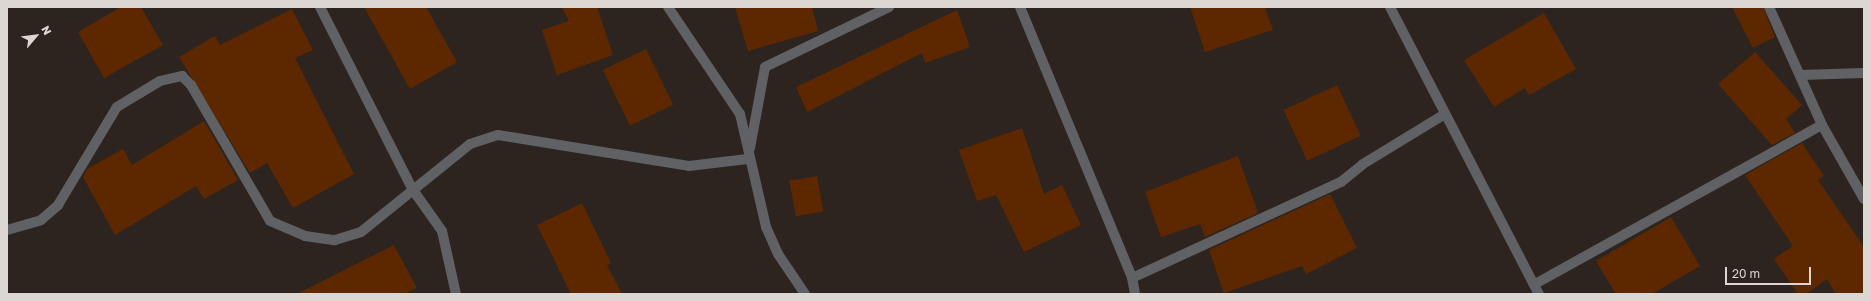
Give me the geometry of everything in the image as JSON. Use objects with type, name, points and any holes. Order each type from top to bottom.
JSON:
[{"type":"street","points":[[320,7],[413,190],[442,232],[456,294]]},
{"type":"street","points":[[668,7],[740,114],[745,129],[748,159],[766,227],[778,254],[805,294]]},
{"type":"street","points":[[748,159],[765,67],[889,7]]},
{"type":"street","points":[[1020,7],[1132,278],[1135,294]]},
{"type":"street","points":[[1390,7],[1539,294]]},
{"type":"street","points":[[1769,7],[1822,125],[1864,199]]},
{"type":"street","points":[[1800,76],[1864,74]]},
{"type":"street","points":[[7,230],[41,220],[58,205],[117,107],[160,81],[182,76],[191,85],[270,221],[305,236],[335,240],[361,232],[470,144],[498,135],[689,166],[748,159]]},
{"type":"street","points":[[1132,278],[1341,182],[1445,114]]},
{"type":"street","points":[[1535,284],[1822,125]]},
{"type":"building","points":[[121,7],[141,7],[163,45],[104,78],[78,32]]},
{"type":"building","points":[[364,7],[426,7],[457,62],[410,89]]},
{"type":"building","points":[[562,7],[597,7],[613,55],[557,75],[542,30],[569,21]]},
{"type":"building","points":[[735,7],[812,7],[818,31],[748,51]]},
{"type":"building","points":[[1190,7],[1265,7],[1273,30],[1205,52]]},
{"type":"building","points":[[1732,7],[1763,7],[1775,37],[1753,48]]},
{"type":"building","points":[[292,9],[313,50],[295,58],[354,174],[293,208],[267,163],[250,173],[179,57],[215,36],[220,45]]},
{"type":"building","points":[[957,10],[970,47],[925,63],[922,53],[807,112],[796,87]]},
{"type":"building","points":[[1544,13],[1576,69],[1529,95],[1525,88],[1494,107],[1464,60]]},
{"type":"building","points":[[646,49],[673,105],[630,126],[603,70]]},
{"type":"building","points":[[1755,52],[1802,105],[1786,119],[1795,133],[1772,145],[1718,84]]},
{"type":"building","points":[[1337,85],[1361,136],[1307,161],[1284,110]]},
{"type":"building","points":[[204,121],[238,180],[204,199],[196,186],[115,235],[83,177],[87,169],[123,149],[132,165]]},
{"type":"building","points":[[1022,128],[1044,194],[1062,185],[1081,225],[1024,252],[996,195],[977,201],[959,150]]},
{"type":"building","points":[[1802,143],[1824,176],[1818,180],[1864,247],[1864,294],[1836,294],[1827,279],[1806,294],[1798,294],[1774,259],[1793,246],[1745,175]]},
{"type":"building","points":[[1238,156],[1258,213],[1205,237],[1200,224],[1161,237],[1145,192]]},
{"type":"building","points":[[817,176],[823,211],[796,216],[789,181]]},
{"type":"building","points":[[1330,194],[1357,248],[1306,274],[1302,266],[1224,293],[1209,250]]},
{"type":"building","points":[[582,203],[611,263],[607,265],[622,294],[571,294],[537,225]]},
{"type":"building","points":[[1671,217],[1700,266],[1652,294],[1616,294],[1596,261]]},
{"type":"building","points":[[394,245],[417,288],[404,294],[297,294]]}]
